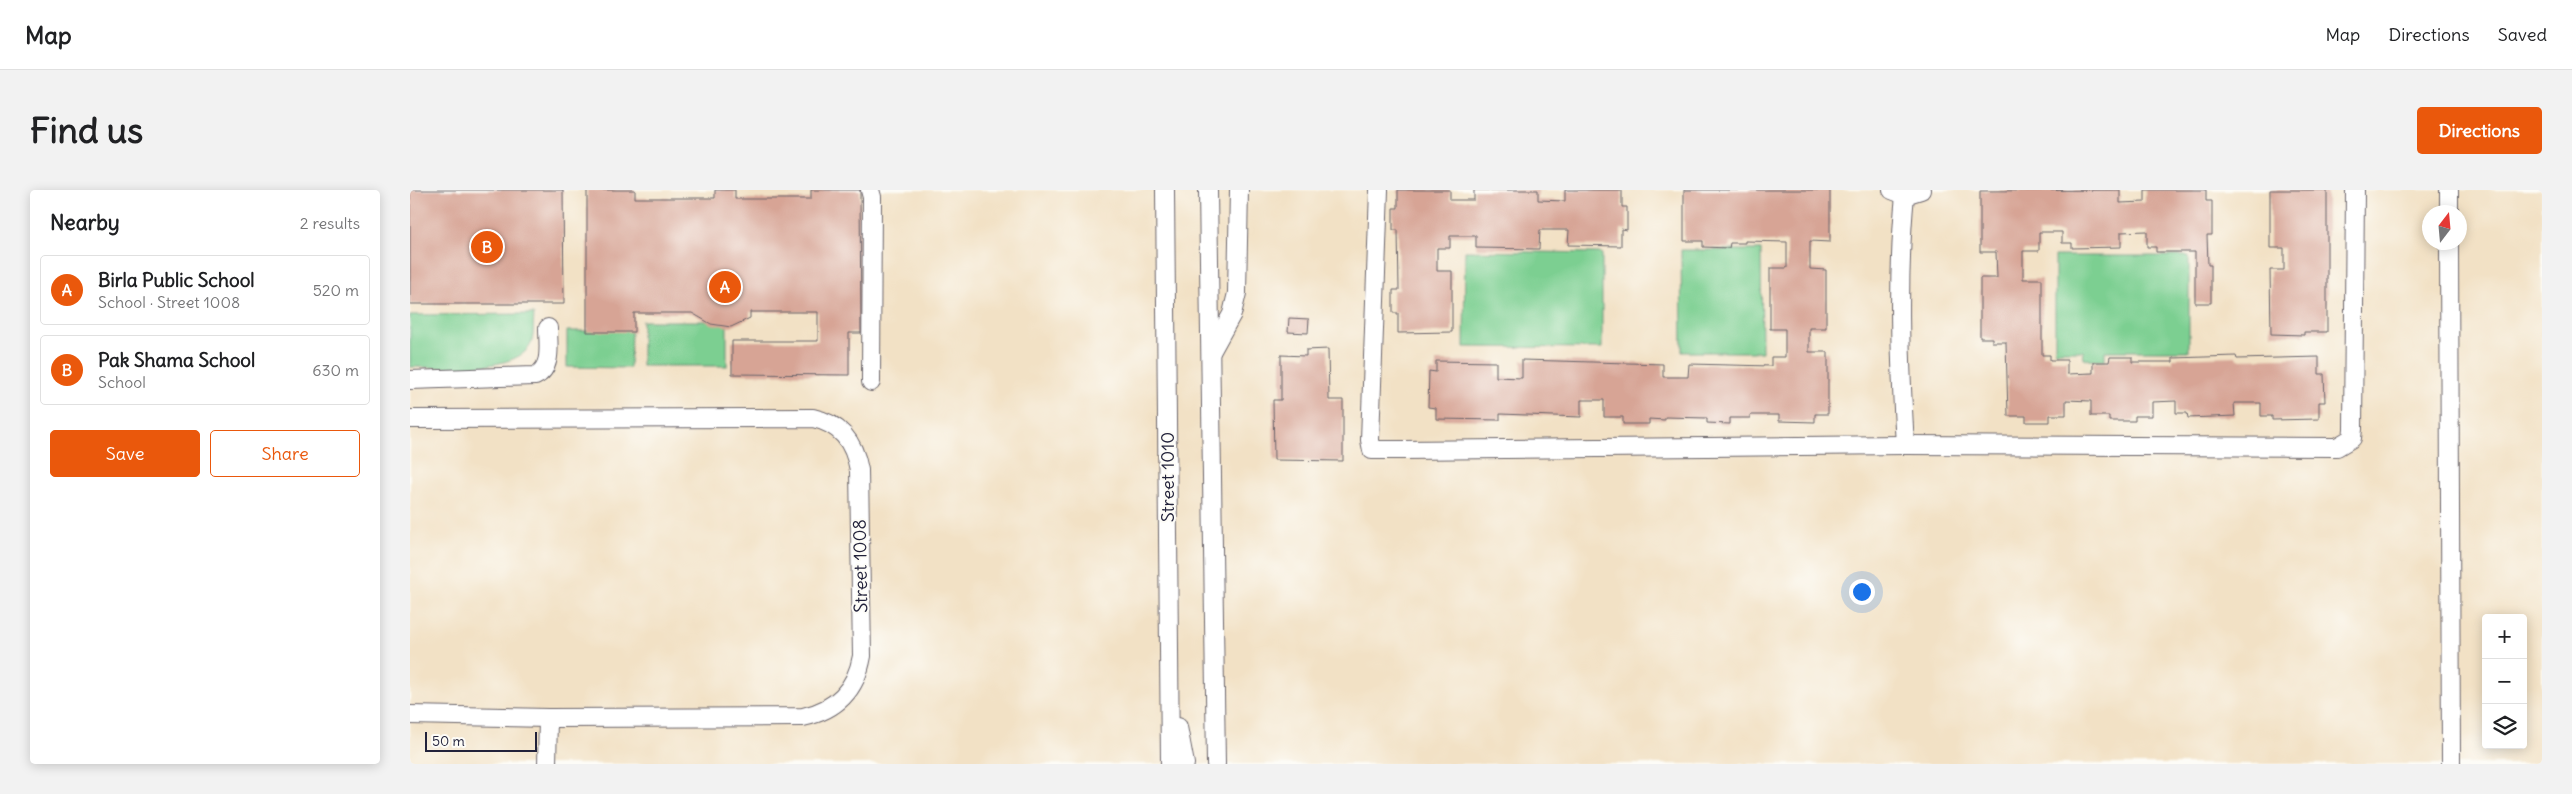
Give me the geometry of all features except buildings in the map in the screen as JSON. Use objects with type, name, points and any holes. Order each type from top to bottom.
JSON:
[{"type":"street","points":[[870,190],[872,197],[871,382]]},
{"type":"street","name":"Street 1010","points":[[1165,190],[1170,764]]},
{"type":"street","points":[[1208,190],[1212,352],[1216,764]]},
{"type":"street","points":[[1212,352],[1232,314],[1237,293],[1239,197],[1252,190]]},
{"type":"street","points":[[1379,190],[1370,440],[1372,450],[1905,445],[2337,447],[2352,438],[2353,429],[2355,190]]},
{"type":"street","points":[[2448,190],[2449,205]]},
{"type":"street","points":[[1905,445],[1902,397],[1901,236],[1906,192]]},
{"type":"street","points":[[2449,250],[2451,764]]},
{"type":"street","points":[[410,380],[536,376],[543,371],[547,363],[548,328]]},
{"type":"street","name":"Street 1008","points":[[410,419],[813,418],[828,422],[842,431],[854,449],[859,470],[862,656],[854,682],[838,702],[828,709],[803,717],[548,718],[410,715]]},
{"type":"street","points":[[1169,682],[1185,764]]},
{"type":"street","points":[[547,764],[548,718]]},
{"type":"green space","points":[[1681,250],[1761,250],[1762,352],[1682,352]]},
{"type":"green space","points":[[1465,251],[1602,253],[1602,348],[1464,347]]},
{"type":"green space","points":[[2055,256],[2189,256],[2189,351],[2105,351],[2105,360],[2084,359],[2083,351],[2055,351]]},
{"type":"green space","points":[[534,314],[532,341],[525,352],[513,359],[497,364],[478,366],[410,367],[410,315]]},
{"type":"green space","points":[[642,321],[727,321],[727,366],[642,366]]},
{"type":"green space","points":[[567,331],[631,331],[630,368],[567,367]]},
{"type":"place","name":"Pak Shama School","points":[[487,247]]},
{"type":"place","name":"Birla Public School","points":[[725,287]]}]
